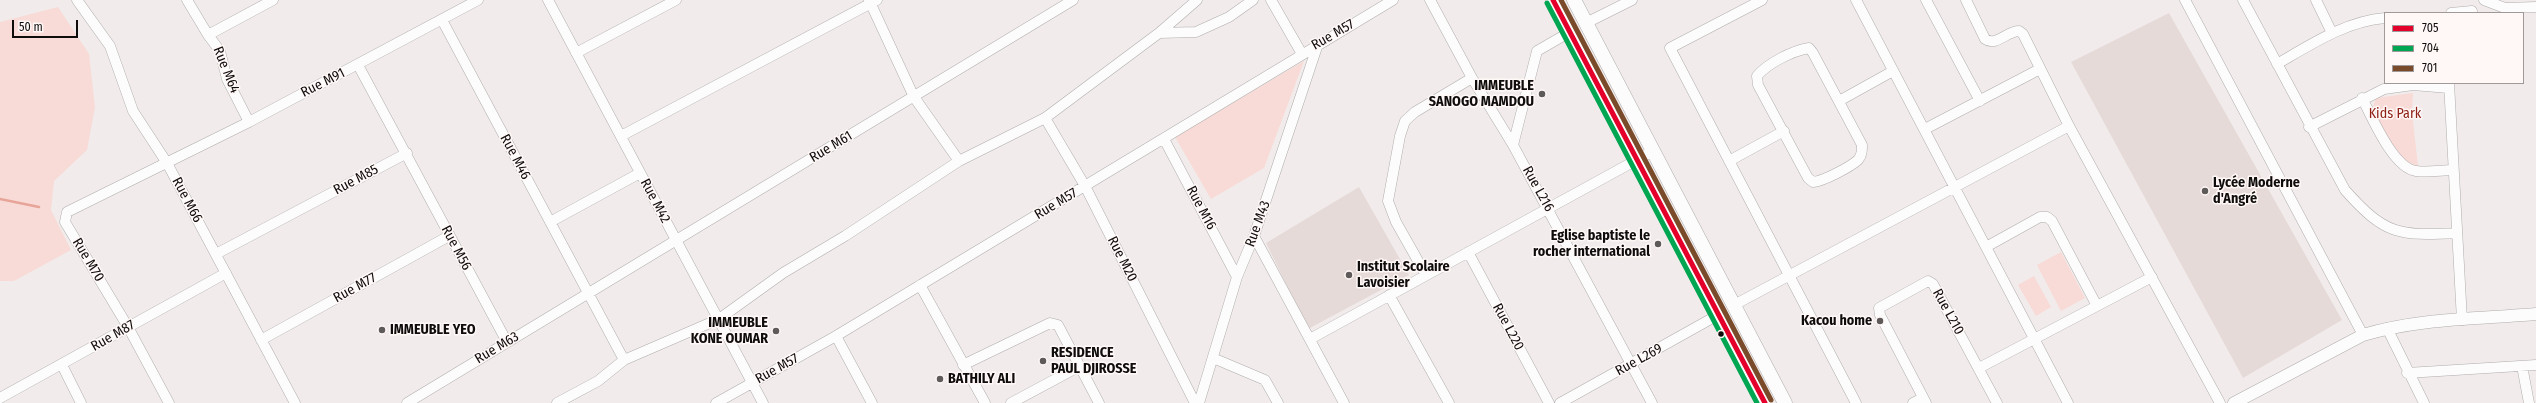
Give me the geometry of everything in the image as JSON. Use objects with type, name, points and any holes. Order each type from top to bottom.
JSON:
[{"type":"main road","points":[[1553,0],[1636,161],[1765,403]]},
{"type":"main road","points":[[1574,0],[1785,403]]},
{"type":"street","name":"Rue M66","points":[[77,0],[110,46],[133,111],[167,164],[295,403]]},
{"type":"street","name":"Rue M64","points":[[187,0],[208,35],[220,51],[227,78],[248,122]]},
{"type":"street","points":[[208,35],[273,0]]},
{"type":"street","name":"Rue M91","points":[[167,164],[358,65],[478,0]]},
{"type":"street","name":"Rue M42","points":[[548,0],[762,403]]},
{"type":"street","points":[[576,53],[676,0]]},
{"type":"street","name":"Rue M61","points":[[587,294],[914,97],[1059,4],[1073,0]]},
{"type":"street","points":[[557,403],[598,381],[624,360],[719,320],[783,273],[846,236],[959,161],[1044,118],[1159,32],[1197,0]]},
{"type":"street","points":[[1159,32],[1196,32],[1229,17],[1253,0]]},
{"type":"street","points":[[1271,0],[1302,54]]},
{"type":"street","name":"Rue M57","points":[[716,403],[836,336],[1393,0]]},
{"type":"street","name":"Rue L216","points":[[1430,0],[1472,78],[1513,145],[1630,365],[1652,403]]},
{"type":"street","points":[[1586,23],[1632,0]]},
{"type":"street","points":[[1762,0],[1670,48],[1856,403]]},
{"type":"street","points":[[1856,0],[2068,403]]},
{"type":"street","points":[[1926,0],[1980,101]]},
{"type":"street","points":[[1966,0],[1985,39],[1994,42],[2014,31],[2019,31],[2220,403]]},
{"type":"street","points":[[2185,0],[2363,335]]},
{"type":"street","points":[[2243,0],[2309,127],[2345,190],[2363,210],[2382,225],[2395,232],[2411,234],[2457,233]]},
{"type":"street","points":[[2316,0],[2332,33]]},
{"type":"street","points":[[2484,0],[2505,8],[2536,7]]},
{"type":"street","points":[[621,136],[873,1],[914,97],[959,161]]},
{"type":"street","points":[[2462,12],[2472,11]]},
{"type":"street","points":[[2277,64],[2332,33],[2384,18]]},
{"type":"street","name":"Rue M46","points":[[442,20],[587,294],[624,360]]},
{"type":"street","points":[[1513,145],[1537,51],[1570,32]]},
{"type":"street","name":"Rue M43","points":[[1199,403],[1237,277],[1254,236],[1318,44]]},
{"type":"street","points":[[1809,48],[1839,101],[1862,145],[1862,153],[1858,160],[1821,181],[1813,182],[1808,178],[1758,85],[1757,76],[1762,70],[1800,50],[1809,48]]},
{"type":"street","points":[[358,65],[407,153]]},
{"type":"street","points":[[1925,129],[2040,69]]},
{"type":"street","points":[[1839,101],[1893,71]]},
{"type":"street","points":[[1426,275],[1396,222],[1388,201],[1400,136],[1405,121],[1415,112],[1472,78]]},
{"type":"street","points":[[2309,127],[2362,98],[2393,86],[2449,86],[2462,320]]},
{"type":"street","points":[[2362,98],[2388,146],[2400,162],[2416,171],[2453,170]]},
{"type":"street","name":"Rue M20","points":[[1044,118],[1085,186],[1195,403]]},
{"type":"street","points":[[1734,305],[1789,274],[1955,188],[2069,126]]},
{"type":"street","points":[[1729,161],[1784,131]]},
{"type":"street","name":"Rue M16","points":[[1164,139],[1237,277]]},
{"type":"street","points":[[1310,339],[1653,151]]},
{"type":"street","name":"Rue M56","points":[[407,153],[449,236],[507,342]]},
{"type":"street","name":"Rue M85","points":[[216,254],[407,153]]},
{"type":"street","name":"Rue M70","points":[[167,164],[67,212],[65,222],[128,327],[169,403]]},
{"type":"street","points":[[550,222],[640,174]]},
{"type":"street","points":[[1986,247],[2040,217],[2047,217],[2052,221],[2097,306]]},
{"type":"street","name":"Rue M77","points":[[262,340],[449,236]]},
{"type":"street","points":[[1254,236],[1344,403]]},
{"type":"street","name":"Rue L220","points":[[1468,252],[1549,403]]},
{"type":"street","name":"Rue M87","points":[[2,397],[226,273]]},
{"type":"street","points":[[1979,368],[2152,277]]},
{"type":"street","name":"Rue L210","points":[[1924,400],[1880,315],[1879,308],[1928,281],[1933,284],[1997,403]]},
{"type":"street","points":[[920,285],[985,403]]},
{"type":"street","name":"Rue M63","points":[[408,403],[587,294]]},
{"type":"street","points":[[1389,295],[1449,403]]},
{"type":"street","points":[[2234,403],[2363,335],[2412,323],[2536,314]]},
{"type":"street","name":"Rue L269","points":[[1560,403],[1718,315]]},
{"type":"street","points":[[963,365],[1050,323],[1058,325],[1099,403]]},
{"type":"street","points":[[2387,328],[2407,373],[2424,403]]},
{"type":"street","points":[[836,336],[872,403]]},
{"type":"street","points":[[1213,358],[1265,380],[1278,403]]},
{"type":"street","points":[[62,365],[81,403]]},
{"type":"street","points":[[2407,373],[2536,365]]},
{"type":"street","points":[[1011,403],[1080,366]]},
{"type":"street","points":[[2522,366],[2529,403]]},
{"type":"street","points":[[1914,403],[1924,400]]},
{"type":"shaded area","name":"Lycée Moderne d'Angré","points":[[2169,13],[2342,320],[2243,378],[2071,62]]},
{"type":"shaded area","points":[[1359,187],[1409,275],[1308,329],[1266,243]]},
{"type":"green space","points":[[58,7],[89,54],[95,107],[87,150],[54,181],[51,210],[71,250],[14,281],[0,281],[0,22]]},
{"type":"green space","points":[[1304,61],[1264,168],[1211,199],[1175,137]]},
{"type":"green space","name":"Kids Park","points":[[2413,93],[2412,112],[2418,166],[2404,161],[2387,138],[2373,107],[2376,98]]},
{"type":"green space","points":[[2061,252],[2085,298],[2061,311],[2037,265]]},
{"type":"green space","points":[[2034,276],[2051,307],[2036,316],[2018,285]]},
{"type":"waterway","points":[[0,199],[39,207]]},
{"type":"transit line","name":"705","points":[[1553,0],[1765,403]]},
{"type":"transit line","name":"701","points":[[1561,0],[1771,400]]},
{"type":"transit line","name":"704","points":[[1547,3],[1757,403]]},
{"type":"place","name":"IMMEUBLE SANOGO MAMDOU","points":[[1542,94]]},
{"type":"place","name":"Lycée Moderne d'Angré","points":[[2205,191]]},
{"type":"place","name":"Eglise baptiste le rocher international","points":[[1658,244]]},
{"type":"place","name":"Institut Scolaire Lavoisier","points":[[1349,275]]},
{"type":"place","name":"Kacou home","points":[[1880,321]]},
{"type":"place","name":"IMMEUBLE YEO","points":[[382,330]]},
{"type":"place","name":"IMMEUBLE KONE OUMAR","points":[[776,331]]},
{"type":"place","name":"RESIDENCE PAUL DJIROSSE","points":[[1043,361]]},
{"type":"place","name":"BATHILY ALI","points":[[940,379]]}]
